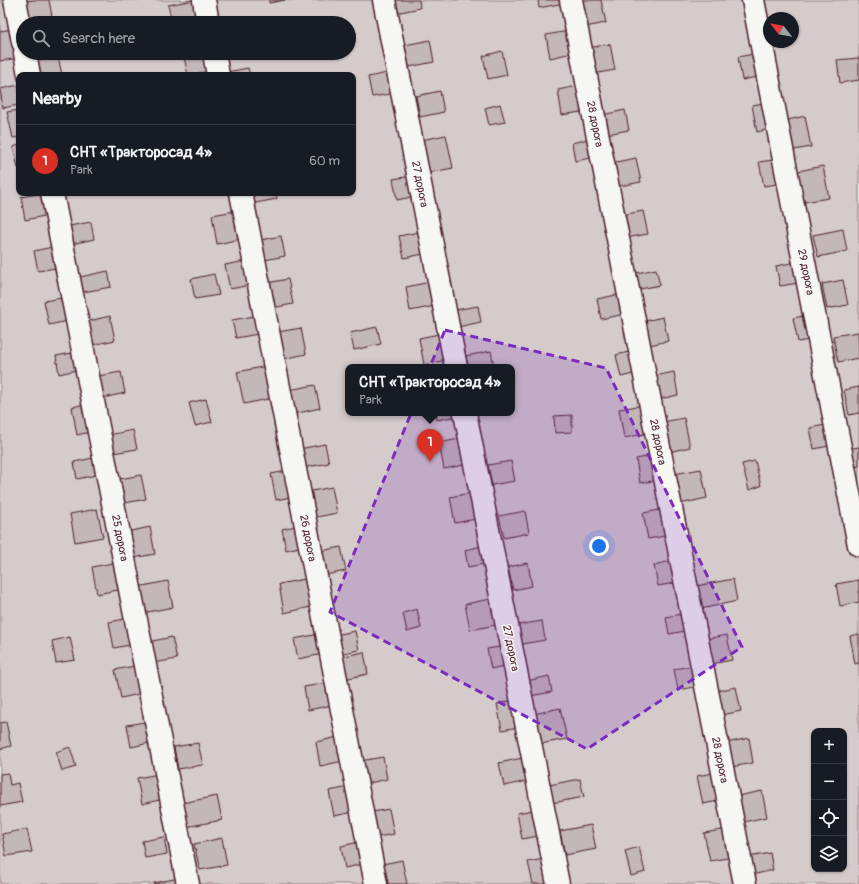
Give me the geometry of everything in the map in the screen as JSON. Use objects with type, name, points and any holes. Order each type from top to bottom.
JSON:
[{"type":"lane","points":[[15,0],[18,16]]},
{"type":"lane","points":[[204,0],[207,16]]},
{"type":"lane","name":"27 дорога","points":[[384,0],[455,364]]},
{"type":"lane","name":"28 дорога","points":[[571,0],[745,884]]},
{"type":"lane","name":"29 дорога","points":[[753,0],[859,545]]},
{"type":"lane","points":[[26,60],[28,72]]},
{"type":"lane","points":[[215,60],[217,72]]},
{"type":"lane","name":"25 дорога","points":[[53,196],[188,884]]},
{"type":"lane","name":"26 дорога","points":[[242,196],[376,884]]},
{"type":"lane","name":"27 дорога","points":[[466,416],[558,884]]},
{"type":"highlighted area","points":[[445,330],[606,368],[742,647],[587,749],[330,612]]},
{"type":"shaded area","points":[[0,0],[859,0],[859,884],[0,884]]},
{"type":"building","points":[[49,0],[52,16],[29,16],[26,1]]},
{"type":"building","points":[[194,0],[197,16],[170,16],[168,5]]},
{"type":"building","points":[[269,0],[285,0],[269,3]]},
{"type":"building","points":[[394,0],[419,0],[420,8],[396,13]]},
{"type":"building","points":[[538,0],[563,0],[564,3],[539,8]]},
{"type":"building","points":[[579,0],[601,0],[606,23],[585,27]]},
{"type":"building","points":[[13,29],[16,44],[16,58],[0,61],[0,31]]},
{"type":"building","points":[[568,31],[572,53],[550,58],[546,35]]},
{"type":"building","points":[[430,40],[434,62],[409,67],[405,45]]},
{"type":"building","points":[[610,44],[615,70],[593,74],[588,48]]},
{"type":"building","points":[[502,51],[507,75],[488,79],[483,56]]},
{"type":"building","points":[[759,53],[763,76],[742,80],[738,57]]},
{"type":"building","points":[[859,58],[859,80],[840,83],[837,60]]},
{"type":"building","points":[[38,60],[59,60],[61,72],[40,72]]},
{"type":"building","points":[[185,60],[207,60],[209,71],[187,72]]},
{"type":"building","points":[[248,68],[249,72],[227,72]]},
{"type":"building","points":[[392,72],[396,93],[372,97],[368,77]]},
{"type":"building","points":[[582,85],[587,111],[562,115],[558,90]]},
{"type":"building","points":[[16,86],[16,106],[3,108],[0,89]]},
{"type":"building","points":[[440,91],[444,112],[420,117],[416,96]]},
{"type":"building","points":[[770,102],[775,128],[757,132],[752,105]]},
{"type":"building","points":[[500,104],[505,122],[489,125],[485,108]]},
{"type":"building","points":[[16,110],[16,138],[13,138],[7,112]]},
{"type":"building","points":[[625,110],[629,130],[606,134],[602,115]]},
{"type":"building","points":[[805,116],[811,147],[794,150],[788,120]]},
{"type":"building","points":[[446,135],[453,168],[428,173],[421,140]]},
{"type":"building","points":[[592,138],[596,157],[575,161],[572,143]]},
{"type":"building","points":[[16,146],[16,160],[13,147]]},
{"type":"building","points":[[636,158],[641,182],[615,187],[611,163]]},
{"type":"building","points":[[779,159],[784,183],[764,186],[759,162]]},
{"type":"building","points":[[823,166],[829,198],[804,202],[798,171]]},
{"type":"building","points":[[412,176],[416,196],[397,200],[393,179]]},
{"type":"building","points":[[44,196],[49,215],[25,220],[21,197]]},
{"type":"building","points":[[249,196],[276,196],[277,199],[250,204]]},
{"type":"building","points":[[235,211],[241,239],[217,244],[212,215]]},
{"type":"building","points":[[643,211],[648,234],[626,238],[621,215]]},
{"type":"building","points":[[91,222],[94,239],[72,244],[69,226]]},
{"type":"building","points":[[843,229],[847,251],[818,257],[813,235]]},
{"type":"building","points":[[424,231],[428,253],[404,258],[399,236]]},
{"type":"building","points":[[281,236],[285,256],[260,261],[256,241]]},
{"type":"building","points":[[57,246],[61,267],[38,271],[34,251]]},
{"type":"building","points":[[245,261],[250,285],[230,289],[225,265]]},
{"type":"building","points":[[801,261],[805,282],[780,286],[776,266]]},
{"type":"building","points":[[656,269],[660,285],[635,290],[632,274]]},
{"type":"building","points":[[108,271],[111,287],[83,292],[80,277]]},
{"type":"building","points":[[214,274],[219,295],[195,299],[191,279]]},
{"type":"building","points":[[288,279],[293,304],[272,308],[267,283]]},
{"type":"building","points":[[843,280],[848,305],[827,309],[822,284]]},
{"type":"building","points":[[430,282],[435,306],[410,311],[406,287]]},
{"type":"building","points":[[621,294],[625,314],[601,319],[597,299]]},
{"type":"building","points":[[67,297],[72,320],[49,325],[44,301]]},
{"type":"building","points":[[478,306],[481,322],[458,327],[455,310]]},
{"type":"building","points":[[810,315],[815,339],[798,342],[793,318]]},
{"type":"building","points":[[110,316],[115,340],[93,345],[89,321]]},
{"type":"building","points":[[254,316],[258,334],[236,338],[232,320]]},
{"type":"building","points":[[663,317],[668,341],[650,345],[645,321]]},
{"type":"building","points":[[377,327],[381,344],[354,350],[350,333]]},
{"type":"building","points":[[301,328],[306,354],[283,359],[278,332]]},
{"type":"building","points":[[858,332],[859,358],[838,362],[833,336]]},
{"type":"building","points":[[444,333],[450,359],[424,364],[419,338]]},
{"type":"building","points":[[491,351],[493,364],[467,364],[466,356]]},
{"type":"building","points":[[633,351],[637,373],[621,377],[616,355]]},
{"type":"building","points":[[78,352],[81,369],[59,374],[56,356]]},
{"type":"building","points":[[267,366],[273,398],[244,404],[237,372]]},
{"type":"building","points":[[121,372],[125,393],[103,398],[98,376]]},
{"type":"building","points":[[674,372],[678,395],[660,399],[655,376]]},
{"type":"building","points":[[315,385],[320,408],[294,414],[289,390]]},
{"type":"building","points":[[859,387],[859,413],[849,415],[844,390]]},
{"type":"building","points":[[206,399],[212,422],[195,426],[189,403]]},
{"type":"building","points":[[90,403],[95,431],[77,435],[72,407]]},
{"type":"building","points":[[644,405],[650,433],[624,438],[619,409]]},
{"type":"building","points":[[572,415],[572,432],[555,433],[554,416]]},
{"type":"building","points":[[436,416],[458,416],[437,420]]},
{"type":"building","points":[[684,418],[690,447],[669,452],[663,422]]},
{"type":"building","points":[[830,424],[834,445],[814,449],[810,428]]},
{"type":"building","points":[[133,430],[137,449],[113,453],[109,435]]},
{"type":"building","points":[[464,438],[469,464],[444,469],[439,443]]},
{"type":"building","points":[[325,444],[329,463],[302,468],[299,449]]},
{"type":"building","points":[[859,447],[859,466],[844,469],[840,450]]},
{"type":"building","points":[[655,455],[660,480],[640,483],[636,459]]},
{"type":"building","points":[[98,457],[101,474],[77,479],[74,462]]},
{"type":"building","points":[[511,461],[515,481],[492,485],[488,465]]},
{"type":"building","points":[[755,461],[761,486],[749,490],[742,464]]},
{"type":"building","points":[[701,469],[707,498],[680,504],[674,474]]},
{"type":"building","points":[[291,470],[296,496],[276,500],[271,474]]},
{"type":"building","points":[[141,475],[146,499],[125,503],[120,479]]},
{"type":"building","points":[[332,487],[337,513],[312,518],[307,492]]},
{"type":"building","points":[[476,492],[481,518],[455,523],[450,497]]},
{"type":"building","points":[[97,509],[103,537],[75,542],[70,514]]},
{"type":"building","points":[[665,509],[670,535],[648,539],[643,513]]},
{"type":"building","points":[[525,511],[529,533],[504,538],[499,516]]},
{"type":"building","points":[[300,525],[304,546],[286,550],[282,529]]},
{"type":"building","points":[[150,527],[155,554],[133,558],[127,532]]},
{"type":"building","points":[[486,545],[489,563],[468,567],[465,550]]},
{"type":"building","points":[[341,547],[346,571],[320,576],[316,552]]},
{"type":"building","points":[[675,560],[680,582],[658,586],[654,565]]},
{"type":"building","points":[[118,562],[123,589],[97,594],[92,567]]},
{"type":"building","points":[[528,563],[532,586],[513,590],[508,567]]},
{"type":"building","points":[[305,579],[311,607],[284,613],[279,584]]},
{"type":"building","points":[[733,579],[737,601],[701,609],[696,586]]},
{"type":"building","points":[[859,580],[859,602],[840,606],[836,584]]},
{"type":"building","points":[[168,581],[173,607],[143,613],[138,587]]},
{"type":"building","points":[[496,598],[501,624],[470,630],[465,604]]},
{"type":"building","points":[[417,609],[421,628],[407,632],[403,613]]},
{"type":"building","points":[[686,613],[690,630],[669,634],[666,617]]},
{"type":"building","points":[[130,618],[135,644],[114,648],[109,622]]},
{"type":"building","points":[[542,621],[545,640],[522,644],[518,625]]},
{"type":"building","points":[[355,631],[359,650],[339,654],[335,635]]},
{"type":"building","points":[[319,634],[323,654],[298,659],[294,639]]},
{"type":"building","points":[[859,634],[859,663],[855,664],[850,636]]},
{"type":"building","points":[[727,635],[732,660],[711,664],[706,639]]},
{"type":"building","points":[[70,637],[75,660],[56,663],[52,641]]},
{"type":"building","points":[[172,637],[177,659],[153,663],[148,642]]},
{"type":"building","points":[[505,646],[509,665],[491,669],[487,649]]},
{"type":"building","points":[[364,652],[368,674],[344,679],[339,657]]},
{"type":"building","points":[[139,665],[144,693],[121,698],[115,670]]},
{"type":"building","points":[[696,665],[700,686],[678,690],[674,669]]},
{"type":"building","points":[[549,676],[552,692],[530,696],[527,681]]},
{"type":"building","points":[[327,683],[332,705],[308,710],[304,687]]},
{"type":"building","points":[[736,687],[741,711],[722,715],[717,691]]},
{"type":"building","points":[[518,699],[524,726],[502,730],[497,704]]},
{"type":"building","points":[[560,708],[567,739],[540,744],[534,714]]},
{"type":"building","points":[[150,721],[154,742],[131,747],[127,725]]},
{"type":"building","points":[[6,722],[11,746],[0,749],[0,723]]},
{"type":"building","points":[[338,737],[343,761],[320,766],[316,742]]},
{"type":"building","points":[[749,738],[753,763],[731,767],[726,743]]},
{"type":"building","points":[[198,743],[203,765],[178,769],[174,747]]},
{"type":"building","points":[[70,747],[76,767],[62,771],[56,752]]},
{"type":"building","points":[[383,757],[387,779],[365,784],[360,761]]},
{"type":"building","points":[[527,757],[532,780],[504,786],[499,763]]},
{"type":"building","points":[[718,772],[723,800],[703,804],[697,776]]},
{"type":"building","points":[[8,773],[10,785],[18,783],[22,802],[0,806],[0,774]]},
{"type":"building","points":[[159,774],[164,799],[142,804],[137,778]]},
{"type":"building","points":[[580,779],[584,797],[552,803],[549,785]]},
{"type":"building","points":[[349,787],[354,812],[334,816],[329,791]]},
{"type":"building","points":[[762,791],[767,817],[743,822],[738,796]]},
{"type":"building","points":[[217,796],[222,820],[186,827],[182,803]]},
{"type":"building","points":[[389,809],[394,834],[372,838],[367,813]]},
{"type":"building","points":[[539,809],[544,835],[522,839],[517,813]]},
{"type":"building","points":[[591,825],[596,849],[565,855],[560,831]]},
{"type":"building","points":[[27,829],[32,852],[6,856],[2,834]]},
{"type":"building","points":[[728,829],[733,857],[710,861],[704,833]]},
{"type":"building","points":[[164,837],[167,854],[145,858],[142,841]]},
{"type":"building","points":[[222,838],[227,865],[200,870],[194,844]]},
{"type":"building","points":[[359,842],[363,864],[345,868],[341,846]]},
{"type":"building","points":[[639,847],[645,872],[631,876],[625,851]]},
{"type":"building","points":[[770,853],[773,870],[752,875],[749,857]]},
{"type":"building","points":[[549,858],[554,884],[533,884],[528,862]]},
{"type":"building","points":[[402,860],[407,884],[381,884],[378,865]]},
{"type":"building","points":[[179,878],[181,884],[154,884],[154,883]]},
{"type":"place","name":"СНТ «Тракторосад 4»","points":[[430,462]]}]
